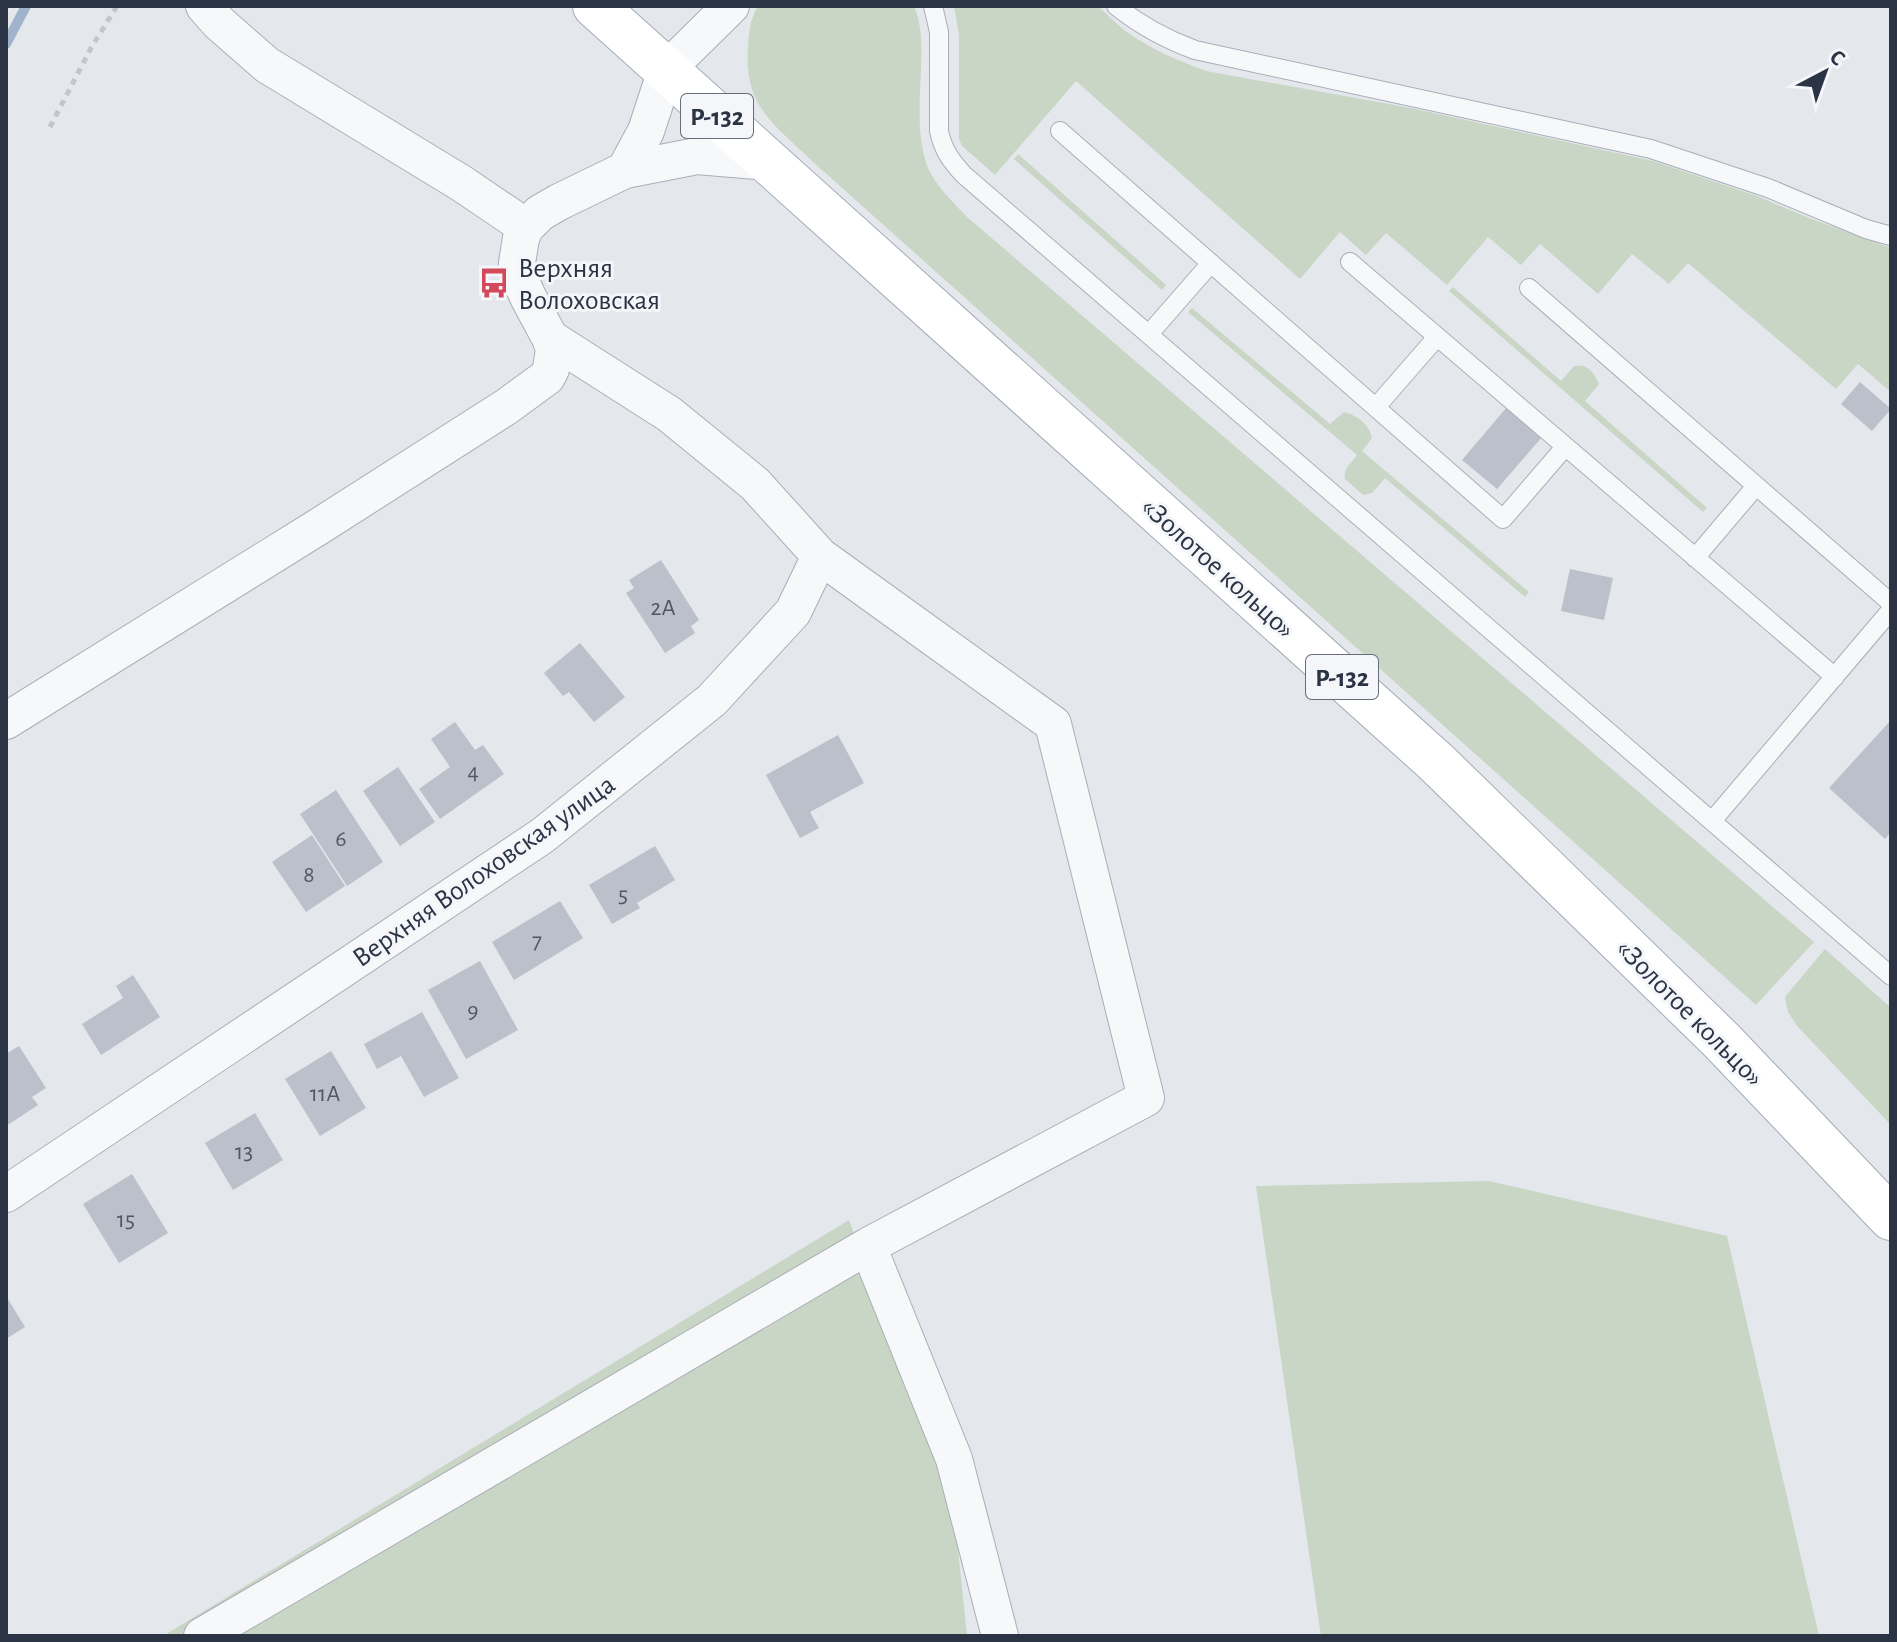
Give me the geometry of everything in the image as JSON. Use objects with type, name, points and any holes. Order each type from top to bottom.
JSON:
[{"type":"main road","name":"«Золотое кольцо»","points":[[595,6],[1436,762],[1722,1041],[1891,1218]]},
{"type":"street","points":[[204,6],[267,65],[461,183],[526,227]]},
{"type":"street","points":[[625,170],[646,131],[666,70],[731,6]]},
{"type":"street","points":[[6,721],[318,527],[547,377],[554,349],[528,297],[517,263],[526,227],[547,209],[625,170],[697,156],[768,162]]},
{"type":"street","points":[[202,1636],[868,1246],[1146,1098],[1053,724],[820,556],[755,484],[669,414],[550,338]]},
{"type":"street","name":"Верхняя Волоховская улица","points":[[6,1194],[542,836],[712,700],[793,612],[820,556]]},
{"type":"street","points":[[868,1246],[954,1459],[1000,1636]]},
{"type":"lane","points":[[933,6],[939,32],[939,131],[948,157],[964,175],[1891,976]]},
{"type":"lane","points":[[1116,6],[1161,37],[1195,50],[1651,149],[1768,188],[1866,229],[1891,236]]},
{"type":"lane","points":[[1060,131],[1503,519],[1565,447]]},
{"type":"lane","points":[[1350,262],[1835,677]]},
{"type":"lane","points":[[1149,334],[1211,263]]},
{"type":"lane","points":[[1529,288],[1891,603]]},
{"type":"lane","points":[[1376,407],[1437,337]]},
{"type":"lane","points":[[1695,558],[1756,486]]},
{"type":"lane","points":[[1712,821],[1891,610]]},
{"type":"path","points":[[50,127],[91,48],[117,6]]},
{"type":"green space","points":[[758,6],[914,6],[921,44],[922,144],[928,168],[945,194],[967,217],[1814,942],[1756,1005],[785,136],[764,112],[751,85],[749,36]]},
{"type":"green space","points":[[954,6],[1098,6],[1145,44],[1206,71],[1411,108],[1653,161],[1757,196],[1891,248],[1891,392],[1858,364],[1836,389],[1688,263],[1669,284],[1632,254],[1598,294],[1540,244],[1521,265],[1488,237],[1447,285],[1386,233],[1366,255],[1340,232],[1300,279],[1076,81],[995,175],[962,146],[959,139],[959,35]]},
{"type":"green space","points":[[1018,154],[1166,285],[1162,290],[1014,159]]},
{"type":"green space","points":[[1453,287],[1561,381],[1574,366],[1590,369],[1599,384],[1585,401],[1707,508],[1703,512],[1449,291]]},
{"type":"green space","points":[[1192,308],[1330,424],[1344,412],[1362,421],[1372,438],[1362,451],[1529,592],[1525,597],[1385,478],[1372,493],[1363,495],[1345,479],[1347,469],[1357,455],[1188,312]]},
{"type":"green space","points":[[1825,949],[1891,1008],[1891,1125],[1797,1026],[1788,1012],[1785,997]]},
{"type":"green space","points":[[1489,1181],[1727,1236],[1819,1636],[1321,1636],[1256,1186]]},
{"type":"green space","points":[[849,1220],[953,1502],[967,1636],[163,1636]]},
{"type":"building","points":[[1860,382],[1891,409],[1872,431],[1841,404]]},
{"type":"building","points":[[1507,407],[1542,437],[1497,489],[1462,460]]},
{"type":"building","points":[[661,560],[699,620],[691,626],[695,633],[665,653],[626,593],[634,588],[629,580]]},
{"type":"building","points":[[1570,569],[1613,578],[1604,620],[1561,611]]},
{"type":"building","points":[[580,643],[625,697],[594,722],[569,692],[563,696],[544,673]]},
{"type":"building","points":[[1891,720],[1891,832],[1885,839],[1829,788]]},
{"type":"building","points":[[455,722],[475,750],[483,745],[504,774],[440,819],[419,789],[450,767],[431,739]]},
{"type":"building","points":[[838,735],[864,783],[810,812],[819,828],[800,838],[766,775]]},
{"type":"building","points":[[398,767],[435,822],[400,846],[363,791]]},
{"type":"building","points":[[336,790],[383,862],[347,886],[300,814]]},
{"type":"building","points":[[312,835],[345,886],[306,912],[272,862]]},
{"type":"building","points":[[655,846],[675,880],[637,903],[640,908],[612,924],[589,885]]},
{"type":"building","points":[[560,901],[583,938],[514,980],[492,942]]},
{"type":"building","points":[[480,961],[518,1030],[466,1059],[428,990]]},
{"type":"building","points":[[133,975],[160,1017],[101,1055],[82,1024],[123,998],[116,986]]},
{"type":"building","points":[[422,1012],[459,1078],[424,1097],[401,1056],[377,1069],[364,1044]]},
{"type":"building","points":[[19,1046],[46,1088],[32,1097],[38,1105],[6,1126],[6,1054]]},
{"type":"building","points":[[331,1051],[366,1108],[320,1136],[285,1079]]},
{"type":"building","points":[[255,1113],[283,1160],[233,1190],[205,1143]]},
{"type":"building","points":[[132,1174],[168,1233],[119,1263],[83,1204]]},
{"type":"building","points":[[6,1296],[25,1327],[6,1339]]},
{"type":"waterway","points":[[6,44],[26,6]]},
{"type":"place","name":"Верхняя Волоховская","points":[[494,283]]}]
